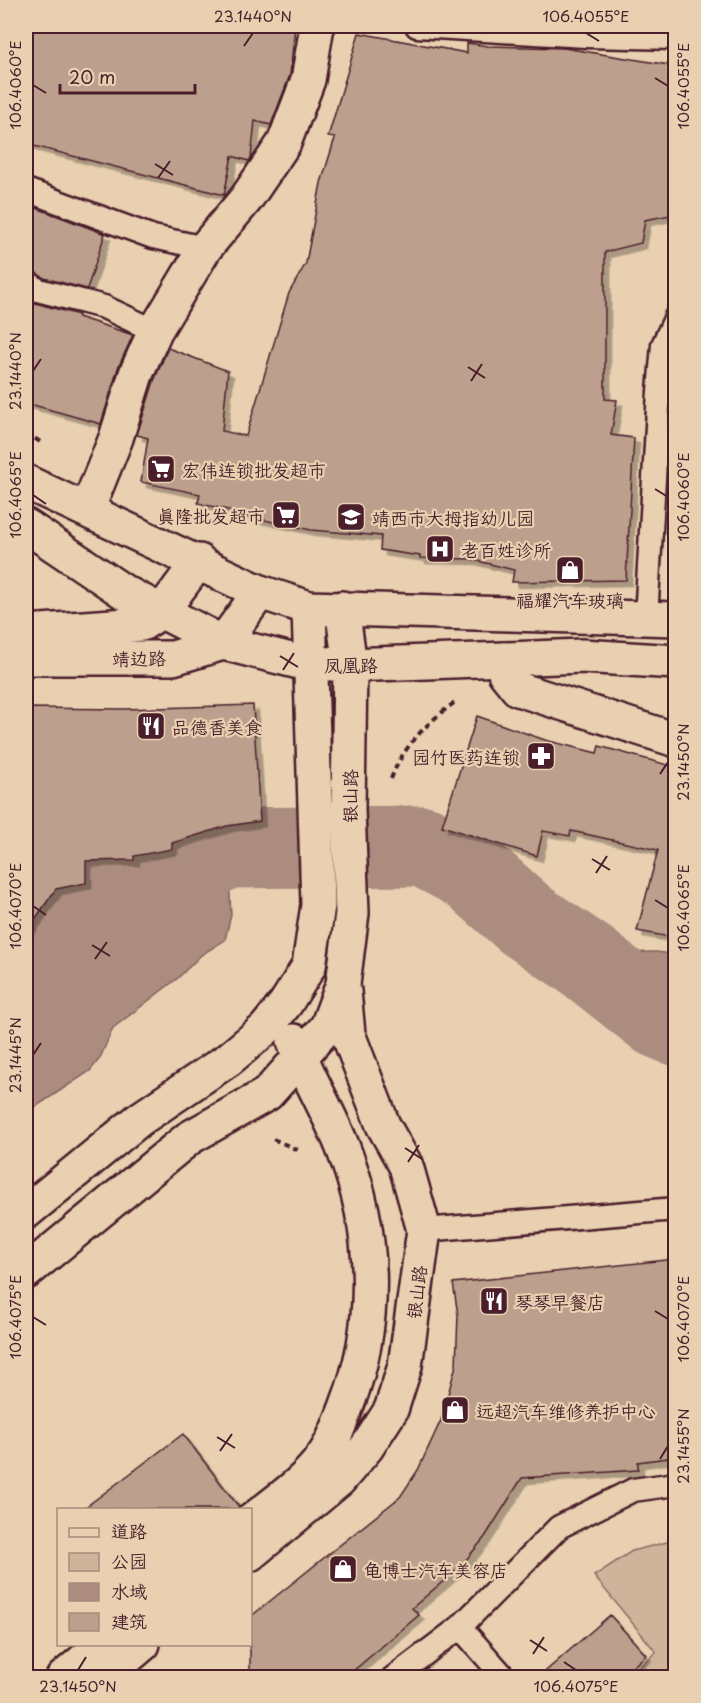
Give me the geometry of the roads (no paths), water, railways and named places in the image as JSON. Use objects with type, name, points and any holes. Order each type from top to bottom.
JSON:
[{"type":"main road","points":[[87,510],[116,438],[136,374],[155,331],[205,248],[246,199],[284,143],[308,80],[317,26]]},
{"type":"main road","points":[[26,482],[260,592],[309,608],[661,619]]},
{"type":"main road","name":"凤凰路","points":[[26,526],[124,592],[223,643],[310,663],[507,670],[582,656],[675,662]]},
{"type":"main road","name":"靖边路","points":[[26,632],[142,624],[162,611],[198,561]]},
{"type":"main road","points":[[223,643],[260,592]]},
{"type":"main road","name":"银山路","points":[[252,1520],[291,1488],[324,1455],[360,1371],[369,1322],[371,1272],[358,1196],[343,1147],[294,1041],[318,905],[309,608]]},
{"type":"main road","name":"银山路","points":[[252,1552],[339,1480],[367,1447],[391,1410],[405,1366],[424,1230],[406,1166],[383,1125],[348,1034],[343,984],[352,913],[348,810],[350,665],[342,608]]},
{"type":"main road","name":"靖边路","points":[[26,658],[173,658],[223,643]]},
{"type":"main road","points":[[507,670],[518,689],[675,740]]},
{"type":"main road","name":"银山路","points":[[26,1212],[140,1119],[230,1059],[265,1029],[286,1004],[309,966]]},
{"type":"main road","name":"银山路","points":[[26,1272],[189,1138],[267,1094],[301,1059],[327,1027],[343,984]]},
{"type":"main road","points":[[63,1677],[101,1646]]},
{"type":"main road","points":[[103,1677],[141,1646]]},
{"type":"lane","points":[[417,26],[586,36],[675,38]]},
{"type":"lane","points":[[26,190],[153,237],[205,248]]},
{"type":"lane","points":[[26,281],[38,290],[104,307],[155,331]]},
{"type":"lane","points":[[661,619],[658,391],[663,345],[675,317]]},
{"type":"lane","points":[[424,1230],[675,1209]]},
{"type":"lane","points":[[393,1677],[460,1627],[559,1527],[633,1490],[675,1484]]},
{"type":"lane","points":[[460,1627],[506,1677]]},
{"type":"water","points":[[421,811],[433,830],[504,861],[554,914],[573,931],[593,944],[612,952],[657,952],[675,956],[675,1037],[646,1025],[580,970],[555,955],[525,943],[469,882],[418,862],[397,872],[397,826],[405,817]]},
{"type":"water","points":[[266,826],[229,876],[231,915],[225,940],[201,955],[178,978],[113,1028],[100,1058],[90,1071],[26,1113],[26,1023],[33,1014],[34,1004],[26,997],[26,924],[89,884],[100,866],[132,864],[173,852],[224,832]]},
{"type":"waterway","points":[[26,934],[49,920],[67,903],[109,882],[179,871],[228,848],[423,846],[472,872],[526,920],[587,961],[659,1018],[676,1025]]},
{"type":"place","name":"宏伟连锁批发超市","points":[[161,469]]},
{"type":"place","name":"真隆批发超市","points":[[286,515]]},
{"type":"place","name":"靖西市大拇指幼儿园","points":[[351,517]]},
{"type":"place","name":"老百姓诊所","points":[[440,549]]},
{"type":"place","name":"福耀汽车玻璃","points":[[570,570]]},
{"type":"place","name":"品德香美食","points":[[151,726]]},
{"type":"place","name":"园竹医药连锁","points":[[541,756]]},
{"type":"place","name":"琴琴早餐店","points":[[494,1301]]},
{"type":"place","name":"远超汽车维修养护中心","points":[[455,1410]]},
{"type":"place","name":"龟博士汽车美容店","points":[[343,1569]]}]
